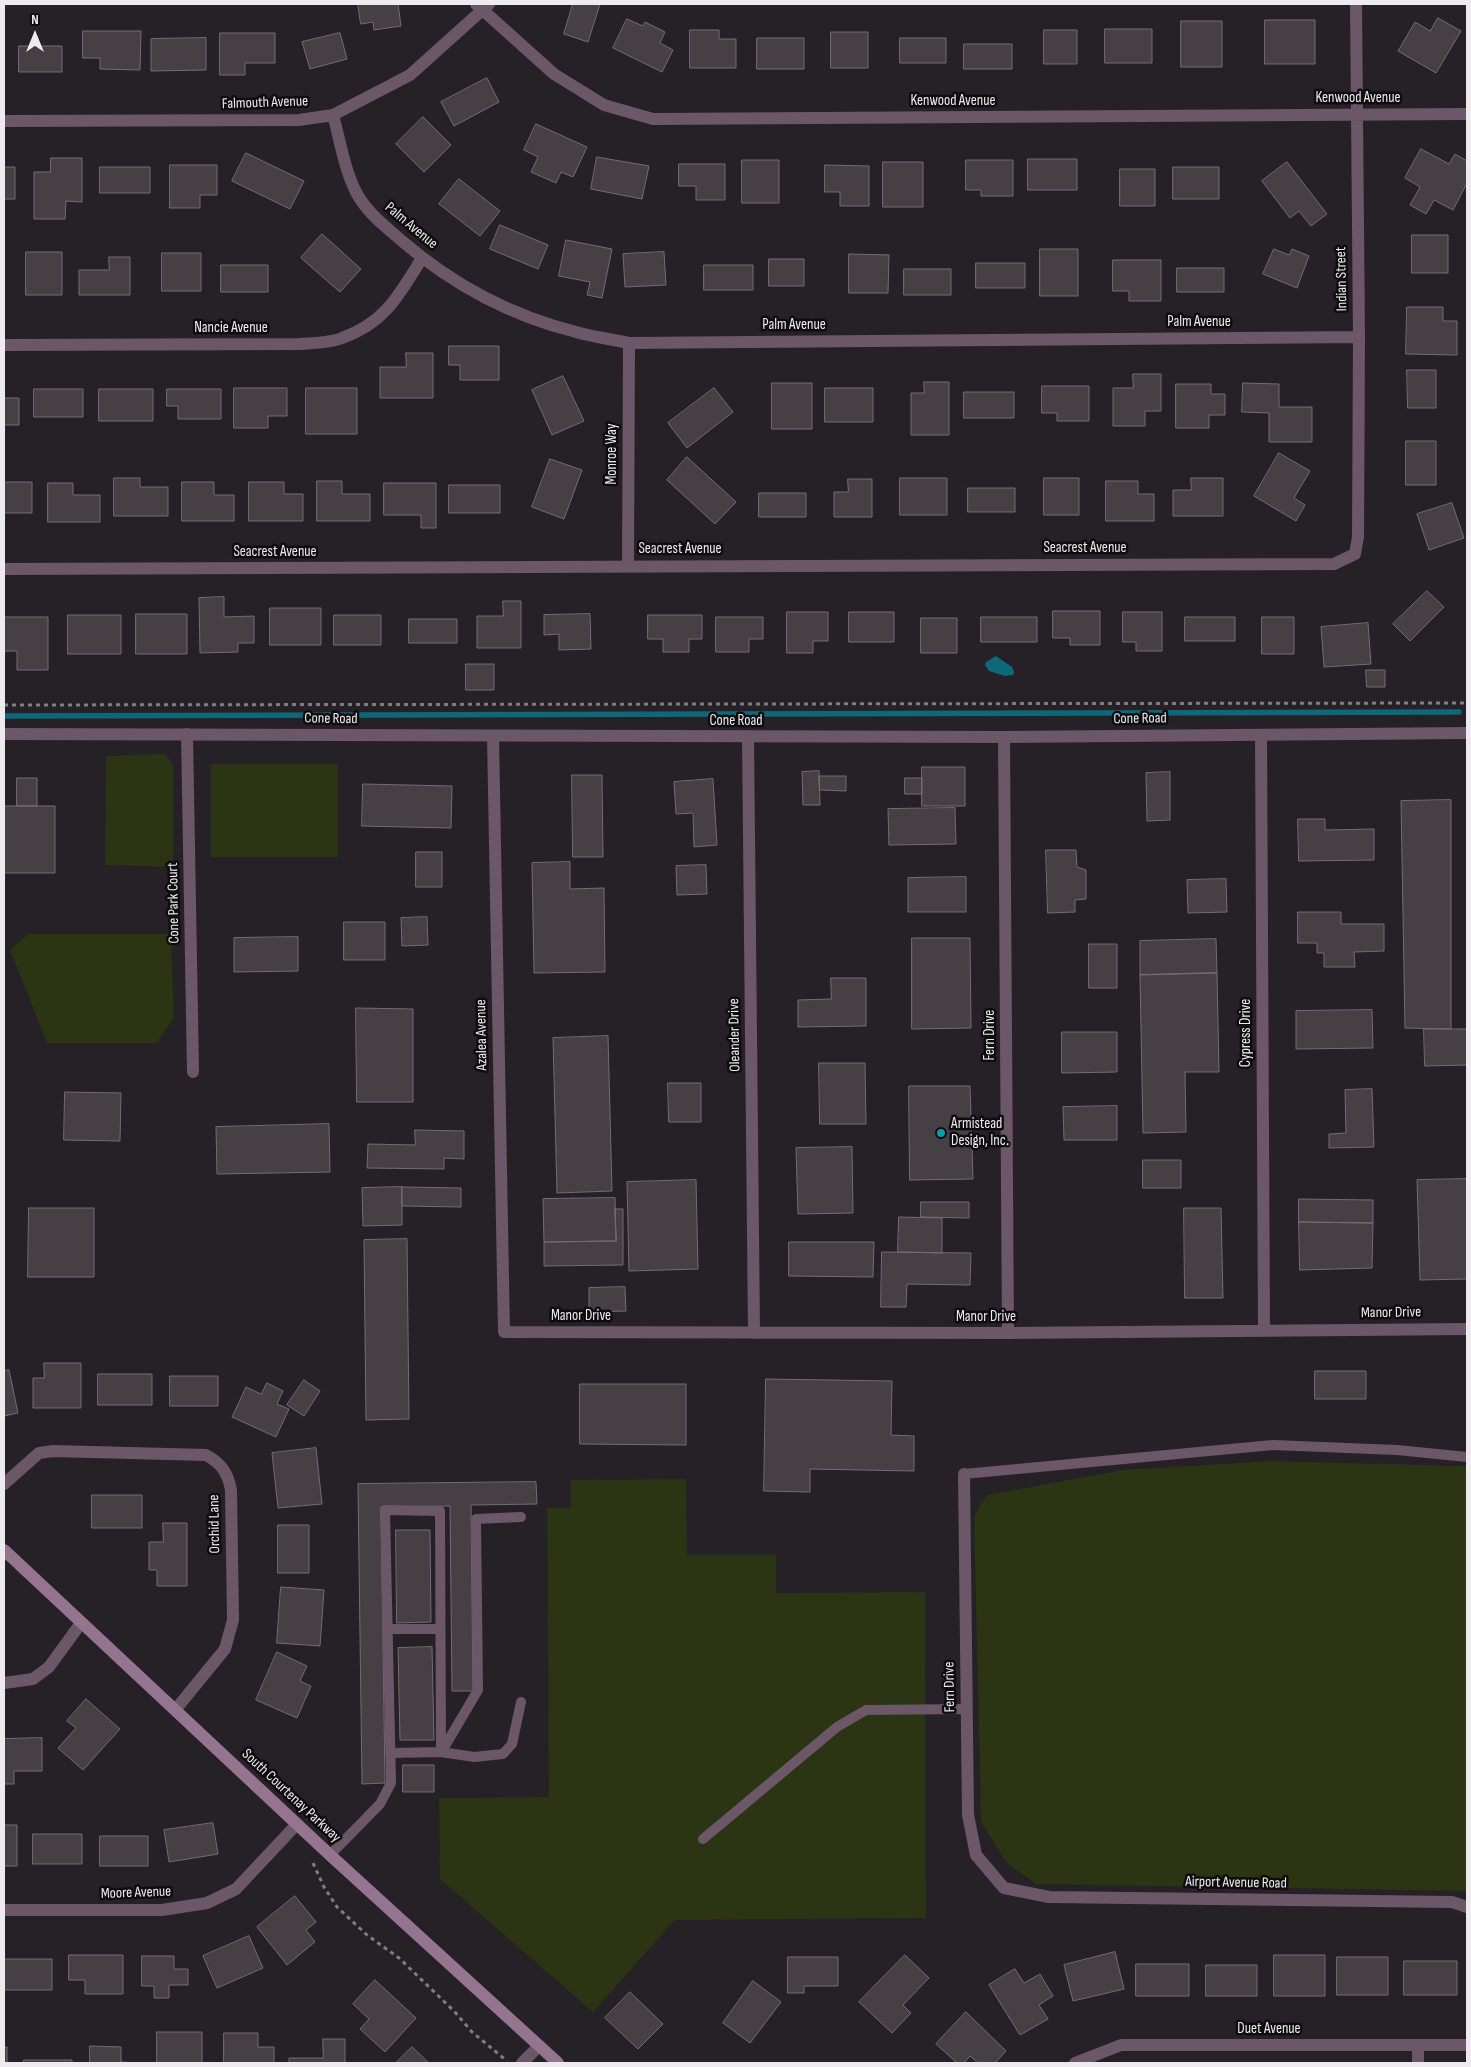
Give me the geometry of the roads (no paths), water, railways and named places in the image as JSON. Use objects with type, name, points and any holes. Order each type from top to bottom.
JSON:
[{"type":"main road","name":"South Courtenay Parkway","points":[[4,1550],[330,1855],[558,2063]]},
{"type":"street","name":"Indian Street","points":[[1355,554],[1358,537],[1360,337],[1356,4]]},
{"type":"street","name":"Kenwood Avenue","points":[[482,6],[554,74],[604,105],[654,119],[1467,114]]},
{"type":"street","name":"Falmouth Avenue","points":[[4,121],[299,120],[333,115],[410,75],[482,6]]},
{"type":"street","name":"Palm Avenue","points":[[333,115],[356,191],[373,216],[422,258],[474,293],[522,315],[576,332],[629,343],[1360,337]]},
{"type":"street","name":"Nancie Avenue","points":[[4,345],[300,344],[341,339],[373,323],[391,306],[422,258]]},
{"type":"street","name":"Monroe Way","points":[[628,566],[629,343]]},
{"type":"street","name":"Seacrest Avenue","points":[[4,570],[1334,564],[1355,554]]},
{"type":"street","name":"Cone Road","points":[[4,734],[1004,737],[1467,733]]},
{"type":"street","name":"Cone Park Court","points":[[187,734],[193,1072]]},
{"type":"street","name":"Cypress Drive","points":[[1261,734],[1264,1331]]},
{"type":"street","name":"Azalea Avenue","points":[[493,736],[504,1332]]},
{"type":"street","name":"Oleander Drive","points":[[748,737],[754,1333]]},
{"type":"street","name":"Fern Drive","points":[[1004,737],[1008,1333]]},
{"type":"street","name":"Manor Drive","points":[[504,1332],[1008,1333],[1467,1329]]},
{"type":"street","name":"Orchid Lane","points":[[4,1484],[39,1453],[53,1450],[206,1455],[222,1467],[229,1478],[231,1490],[233,1620],[226,1649],[176,1709]]},
{"type":"street","name":"Fern Drive","points":[[964,1474],[968,1815],[976,1855],[1004,1888]]},
{"type":"street","points":[[4,1683],[33,1679],[48,1668],[81,1622]]},
{"type":"street","name":"Moore Avenue","points":[[4,1910],[162,1910],[207,1903],[236,1889],[297,1824]]},
{"type":"street","name":"Airport Avenue Road","points":[[1004,1888],[1049,1897],[1452,1902],[1467,1908]]},
{"type":"street","name":"Duet Avenue","points":[[1075,2063],[1121,2045],[1467,2045]]},
{"type":"street","points":[[1418,2045],[1418,2063]]},
{"type":"street","points":[[522,2063],[539,2046]]},
{"type":"lane","points":[[964,1474],[1273,1445],[1397,1450],[1467,1457]]},
{"type":"lane","points":[[330,1855],[380,1804],[391,1783],[385,1510],[440,1511],[441,1752]]},
{"type":"lane","points":[[441,1752],[478,1690],[476,1519],[521,1517]]},
{"type":"lane","points":[[388,1629],[440,1629]]},
{"type":"lane","points":[[390,1753],[441,1752],[474,1757],[503,1754],[512,1744],[521,1702]]},
{"type":"lane","points":[[703,1839],[837,1727],[866,1710],[967,1708]]},
{"type":"water","points":[[996,656],[1012,667],[1013,675],[1005,676],[989,671],[985,665],[986,662]]},
{"type":"waterway","points":[[4,716],[1459,712]]},
{"type":"place","name":"Armistead Design, Inc.","points":[[941,1133]]}]
